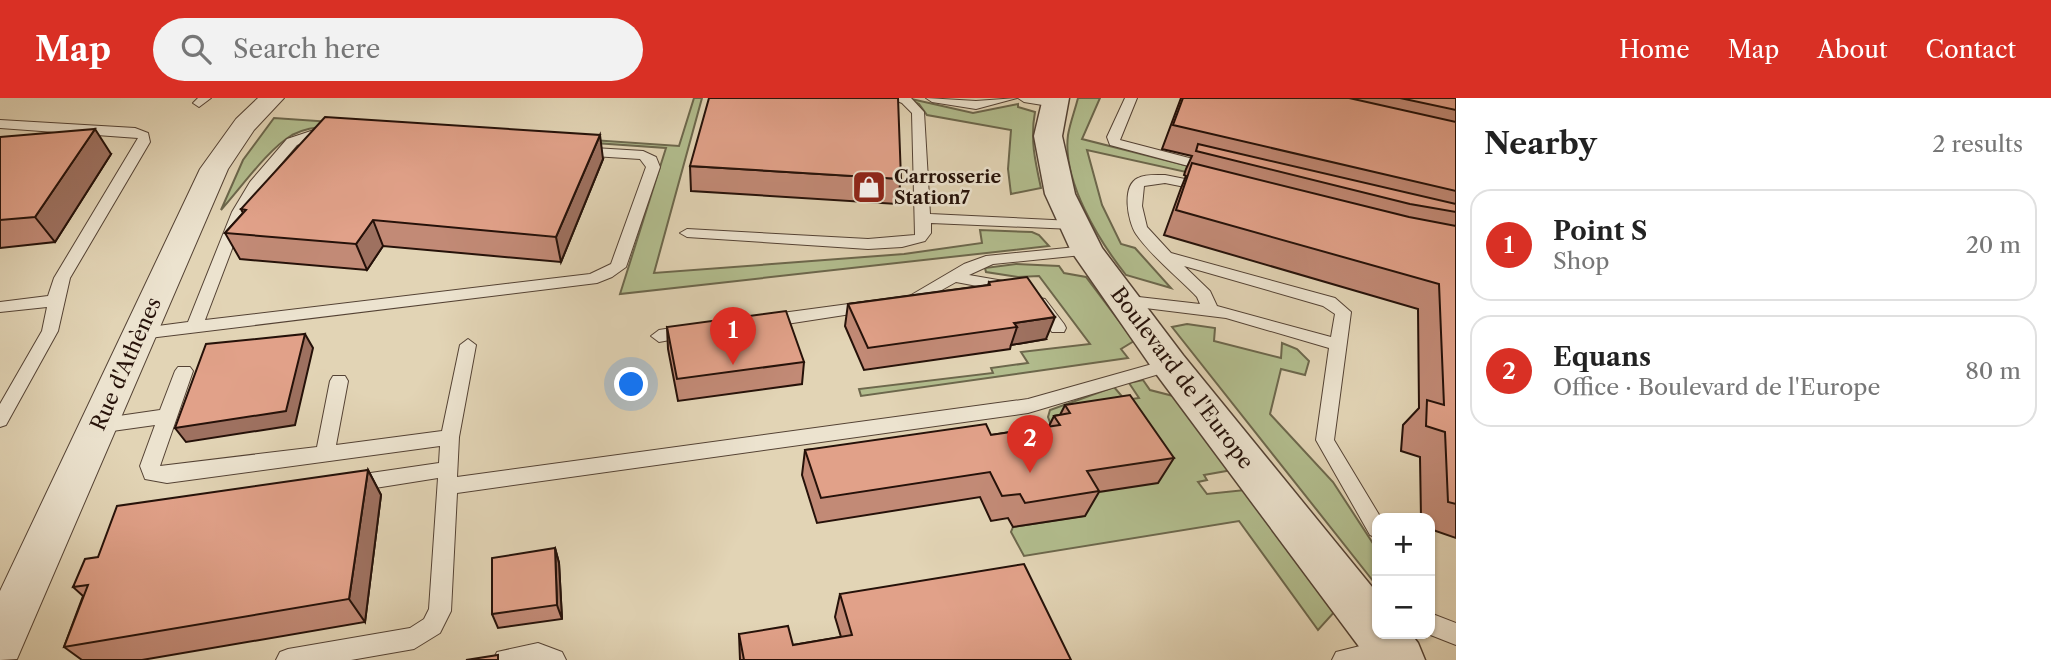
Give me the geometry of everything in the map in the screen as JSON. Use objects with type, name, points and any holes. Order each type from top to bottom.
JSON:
[{"type":"street","name":"Rue d'Athènes","points":[[0,643],[214,169],[245,125],[272,98]]},
{"type":"street","name":"Boulevard de l'Europe","points":[[1045,100],[1048,136],[1060,194],[1080,238],[1121,300],[1170,365],[1395,640]]},
{"type":"lane","points":[[687,233],[845,243],[902,242],[920,238],[924,233],[919,112],[906,100],[896,98]]},
{"type":"lane","points":[[932,98],[976,106],[1011,98]]},
{"type":"lane","points":[[1131,98],[1113,137],[1115,142],[1228,173]]},
{"type":"lane","points":[[0,124],[135,132],[144,136],[145,142],[62,278],[50,331],[0,421]]},
{"type":"lane","points":[[195,325],[239,212],[255,185],[292,142],[314,134],[342,135]]},
{"type":"lane","points":[[141,333],[592,279],[607,274],[618,267],[653,167],[651,160],[643,155],[561,149]]},
{"type":"lane","points":[[1211,310],[1203,295],[1138,226],[1136,185],[1141,181],[1163,179],[1221,192]]},
{"type":"lane","points":[[923,218],[1080,238]]},
{"type":"lane","points":[[755,323],[906,302],[940,288],[976,262],[1080,238]]},
{"type":"lane","points":[[1163,255],[1339,307],[1343,312],[1325,440],[1372,521]]},
{"type":"lane","points":[[954,276],[1028,292],[1037,299],[1058,328]]},
{"type":"lane","points":[[1121,300],[1211,310],[1338,345]]},
{"type":"lane","points":[[0,307],[55,301]]},
{"type":"lane","points":[[659,336],[714,328]]},
{"type":"lane","points":[[288,660],[414,638],[432,626],[440,611],[450,437],[454,411],[465,378],[468,345]]},
{"type":"lane","points":[[328,487],[448,477],[1028,406],[1170,365]]},
{"type":"lane","points":[[184,371],[150,466],[152,473],[167,475],[450,437]]},
{"type":"lane","points":[[325,454],[339,381]]},
{"type":"lane","points":[[98,426],[167,416]]},
{"type":"lane","points":[[1344,660],[1395,640],[1456,634]]},
{"type":"lane","points":[[505,660],[538,654],[554,660]]},
{"type":"green space","points":[[694,98],[702,98],[654,273],[904,254],[982,243],[980,230],[1032,232],[1039,235],[1049,246],[620,294],[666,148],[334,125],[292,135],[264,160],[221,210],[243,160],[274,118],[679,146]]},
{"type":"green space","points":[[907,98],[973,113],[1018,104],[1018,107],[1035,112],[1033,141],[1041,188],[1011,194],[1008,169],[1011,130],[927,115],[919,104]]},
{"type":"green space","points":[[1078,98],[1100,98],[1082,139],[1394,218],[1087,150],[1102,205],[1121,244],[1135,248],[1171,288],[1126,275],[1094,228],[1071,172],[1068,135]]},
{"type":"green space","points":[[1016,264],[1059,266],[1064,273],[1086,277],[1134,341],[1121,349],[1128,358],[861,396],[859,389],[993,373],[991,368],[1028,363],[1021,352],[1090,344],[1039,276],[1018,277],[986,272],[985,268]]},
{"type":"green space","points":[[1187,324],[1215,328],[1214,341],[1281,358],[1282,343],[1297,349],[1309,361],[1305,375],[1281,369],[1270,414],[1333,482],[1372,542],[1372,580],[1172,327]]},
{"type":"green space","points":[[1143,380],[1150,390],[1177,397],[1232,470],[1204,475],[1207,480],[1198,482],[1207,494],[1245,490],[1337,609],[1318,630],[1239,521],[1024,556],[1011,532],[1013,527],[1084,516],[1048,417],[1050,410],[1114,387],[1125,400],[1139,398],[1129,383]]},
{"type":"building","points":[[709,98],[898,98],[901,179],[690,166]]},
{"type":"building","points":[[1183,98],[1349,98],[1456,122],[1456,191],[1173,125]]},
{"type":"building","points":[[1400,98],[1456,98],[1456,110]]},
{"type":"building","points":[[325,117],[600,135],[556,237],[373,220],[356,244],[225,233],[246,210],[241,209]]},
{"type":"building","points":[[95,129],[35,217],[0,220],[0,137]]},
{"type":"building","points":[[1198,144],[1456,204],[1456,212],[1410,204],[1196,151]]},
{"type":"building","points":[[1192,163],[1409,217],[1456,226],[1456,504],[1448,502],[1445,432],[1426,426],[1427,400],[1444,405],[1439,284],[1176,210]]},
{"type":"building","points":[[1027,277],[1055,317],[1014,323],[1017,327],[868,348],[848,304],[990,285],[989,282]]},
{"type":"building","points":[[786,311],[804,362],[677,379],[667,327]]},
{"type":"building","points":[[305,334],[286,411],[175,428],[206,344]]},
{"type":"building","points":[[1130,395],[1174,458],[1087,471],[1099,491],[1025,503],[1020,494],[1002,496],[990,472],[821,498],[805,450],[986,424],[991,435],[1060,425],[1054,416],[1070,413],[1065,405]]},
{"type":"building","points":[[368,470],[349,599],[64,647],[88,585],[73,587],[85,559],[98,557],[117,506]]},
{"type":"building","points":[[555,548],[557,605],[492,614],[492,558]]},
{"type":"building","points":[[1024,564],[1071,660],[744,660],[739,634],[788,626],[793,645],[852,635],[840,594]]},
{"type":"building","points":[[498,655],[498,660],[466,660]]},
{"type":"place","name":"Carrosserie Station7","points":[[869,187]]},
{"type":"place","name":"Point S","points":[[733,365]]},
{"type":"place","name":"Equans","points":[[1030,473]]}]
